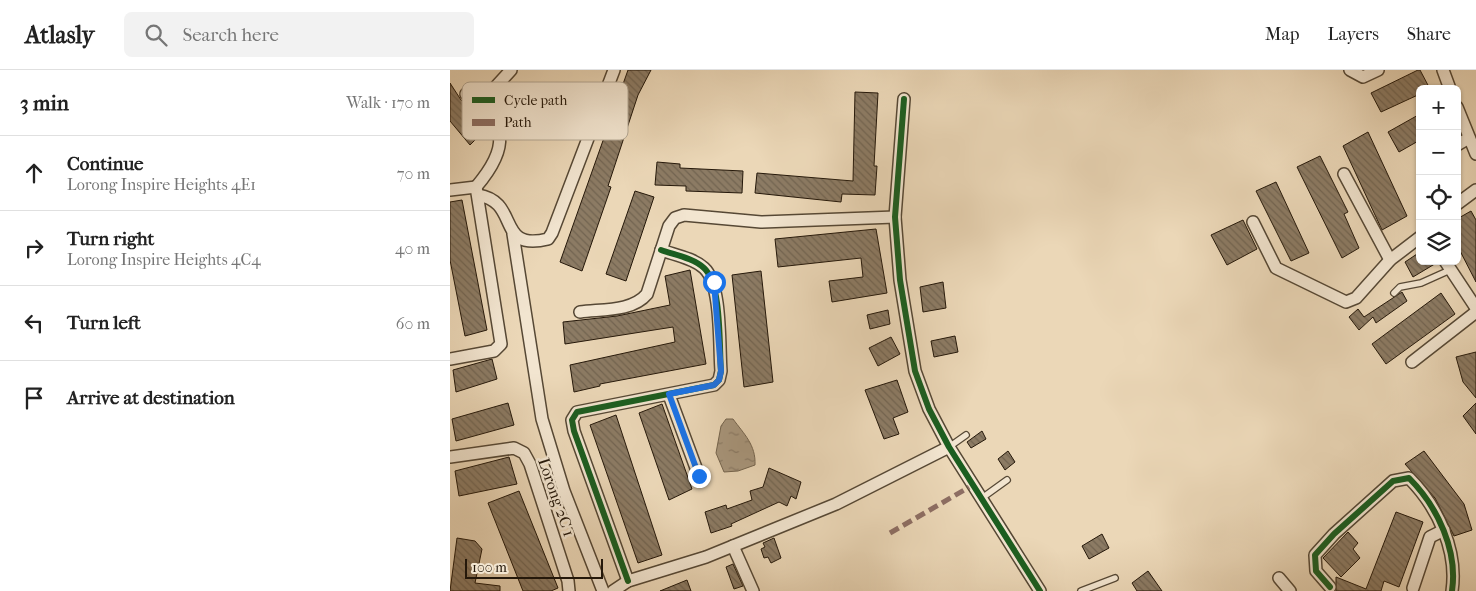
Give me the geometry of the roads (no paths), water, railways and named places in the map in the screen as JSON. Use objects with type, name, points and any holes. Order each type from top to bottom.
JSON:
[{"type":"street","points":[[501,82],[512,70]]},
{"type":"street","points":[[609,82],[614,70]]},
{"type":"street","points":[[1350,70],[1363,77],[1378,70]]},
{"type":"street","points":[[1443,70],[1449,85]]},
{"type":"street","points":[[904,99],[896,216],[900,280],[915,371],[929,409],[949,447],[1040,591]]},
{"type":"street","points":[[1461,117],[1476,154]]},
{"type":"street","points":[[1461,143],[1469,138]]},
{"type":"street","points":[[450,359],[494,351],[501,344],[477,191],[501,146],[501,140]]},
{"type":"street","points":[[513,234],[525,241],[536,242],[548,239],[587,140]]},
{"type":"street","points":[[1344,174],[1390,260]]},
{"type":"street","points":[[450,190],[477,191],[498,202],[505,213],[513,234],[542,419],[564,491],[603,591]]},
{"type":"street","points":[[1461,201],[1476,190]]},
{"type":"street","points":[[580,312],[626,306],[641,301],[647,294],[669,226],[675,218],[684,215],[761,222],[896,216]]},
{"type":"street","points":[[1253,222],[1276,268],[1346,302],[1356,298],[1390,260],[1416,240]]},
{"type":"street","points":[[628,581],[596,498],[572,420],[577,412],[714,385],[719,380],[721,371],[714,282],[705,269],[694,261],[661,250]]},
{"type":"street","points":[[1448,266],[1476,308]]},
{"type":"street","points":[[1412,362],[1476,312]]},
{"type":"street","points":[[669,394],[699,476]]},
{"type":"street","points":[[614,591],[628,581],[706,558],[857,494],[949,447]]},
{"type":"street","name":"Lorong 2C 1","points":[[450,457],[514,448],[524,453],[530,464],[568,581],[569,591]]},
{"type":"street","points":[[1330,587],[1316,571],[1315,555],[1334,534],[1393,481],[1410,478],[1419,488],[1444,530],[1455,572],[1452,591]]},
{"type":"street","points":[[1413,588],[1430,536],[1444,530]]},
{"type":"street","points":[[733,546],[753,591]]},
{"type":"street","points":[[1279,578],[1290,591]]},
{"type":"street","points":[[619,591],[628,581]]},
{"type":"lane","points":[[1394,293],[1400,287],[1421,283],[1448,266]]},
{"type":"lane","points":[[949,447],[966,435]]},
{"type":"lane","points":[[982,498],[1007,480]]},
{"type":"lane","points":[[1081,591],[1115,578]]},
{"type":"water","points":[[726,419],[733,419],[748,440],[754,451],[755,465],[738,471],[724,472],[716,453],[721,426]]}]
